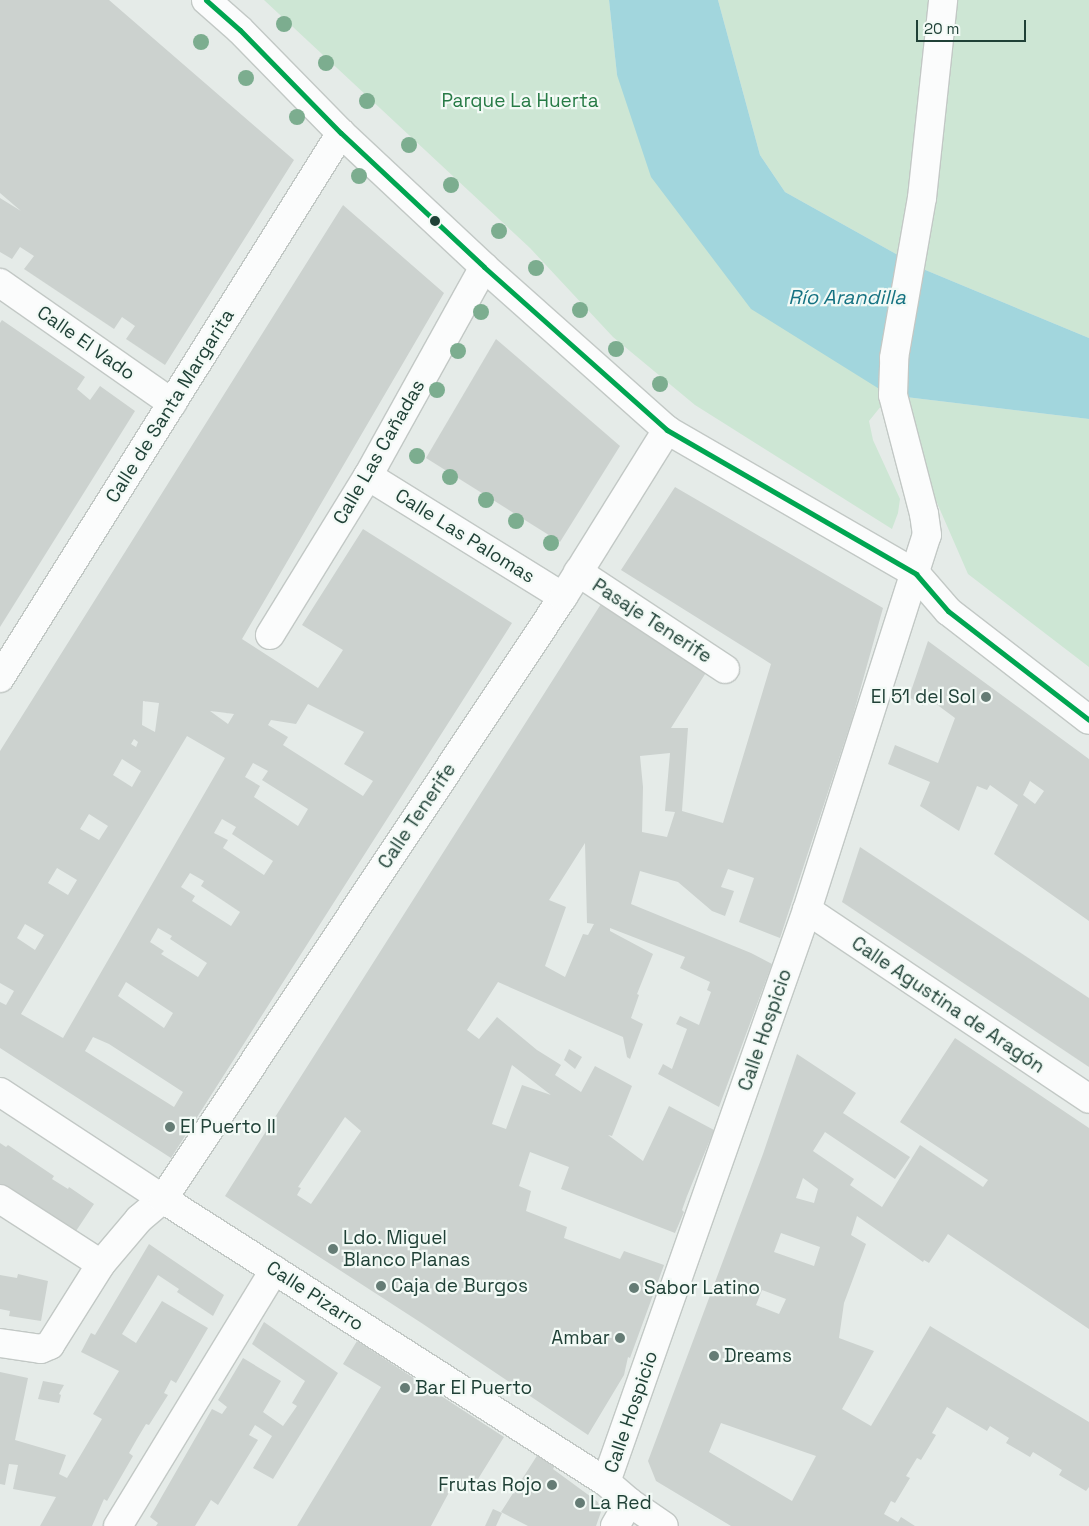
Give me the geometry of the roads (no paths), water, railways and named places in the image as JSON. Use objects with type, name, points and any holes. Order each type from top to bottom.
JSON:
[{"type":"street","points":[[206,0],[240,30],[341,133],[484,267],[668,430],[916,574],[948,611],[1089,720]]},
{"type":"street","name":"Calle Hospicio","points":[[606,1482],[807,910],[927,535],[924,514],[893,395],[894,358],[922,198],[944,0]]},
{"type":"street","name":"Calle de Santa Margarita","points":[[0,678],[341,133]]},
{"type":"street","name":"Calle Las Cañadas","points":[[270,635],[368,476],[484,267]]},
{"type":"street","name":"Calle El Vado","points":[[0,284],[172,403]]},
{"type":"street","name":"Calle Tenerife","points":[[0,1343],[41,1349],[50,1345],[101,1264],[139,1219],[163,1199],[563,597],[668,430]]},
{"type":"street","name":"Calle Las Palomas","points":[[368,476],[563,597]]},
{"type":"street","name":"Pasaje Tenerife","points":[[578,572],[725,669]]},
{"type":"street","name":"Calle Agustina de Aragón","points":[[807,910],[1089,1100]]},
{"type":"street","name":"Calle Pizarro","points":[[0,1092],[163,1199],[606,1482],[629,1502],[664,1526]]},
{"type":"street","points":[[0,1199],[101,1264]]},
{"type":"street","points":[[118,1526],[274,1270]]},
{"type":"street","name":"Calle Hospicio","points":[[615,1526],[629,1502]]},
{"type":"water","name":"Río Arandilla","points":[[609,0],[718,0],[760,155],[785,192],[923,269],[1089,338],[1089,419],[889,395],[751,309],[651,177],[617,75]]},
{"type":"place","name":"El 51 del Sol","points":[[986,697]]},
{"type":"place","name":"El Puerto II","points":[[170,1127]]},
{"type":"place","name":"Ldo. Miguel Blanco Planas","points":[[333,1249]]},
{"type":"place","name":"Caja de Burgos","points":[[381,1286]]},
{"type":"place","name":"Sabor Latino","points":[[634,1288]]},
{"type":"place","name":"Ambar","points":[[620,1338]]},
{"type":"place","name":"Dreams","points":[[714,1356]]},
{"type":"place","name":"Bar El Puerto","points":[[405,1388]]},
{"type":"place","name":"Frutas Rojo","points":[[552,1485]]},
{"type":"place","name":"La Red","points":[[580,1503]]},
{"type":"park label","name":"Parque La Huerta","points":[[520,101]]}]
